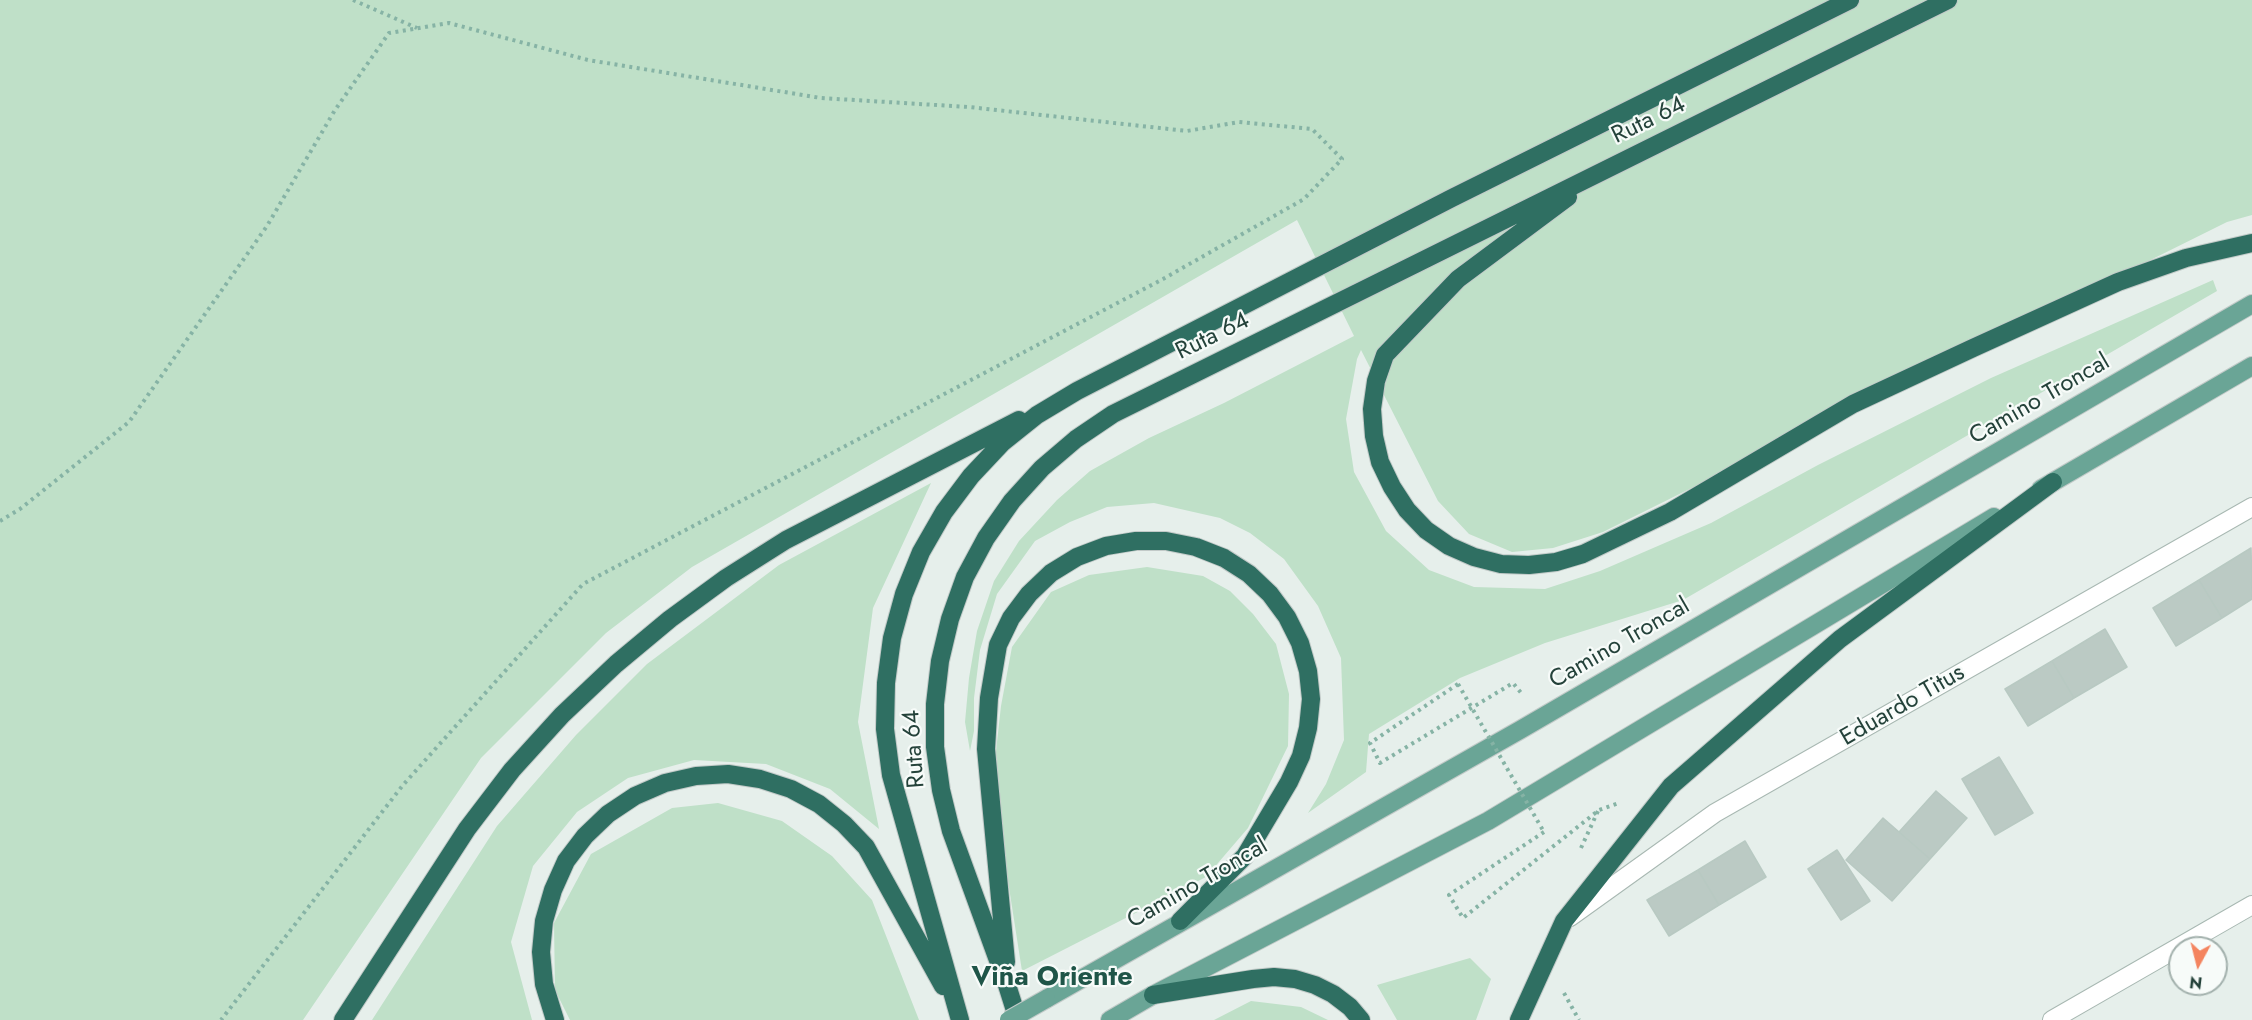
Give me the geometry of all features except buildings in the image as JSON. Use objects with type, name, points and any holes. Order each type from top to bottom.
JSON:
[{"type":"highway","name":"Ruta 64","points":[[960,1018],[891,775],[885,729],[885,694],[892,638],[904,594],[921,552],[944,512],[971,476],[1002,444],[1037,415],[1077,391],[1452,198],[1850,0]]},
{"type":"highway","name":"Ruta 64","points":[[1018,1020],[951,831],[941,790],[935,747],[935,704],[940,661],[950,619],[965,577],[986,538],[1012,501],[1042,468],[1076,439],[1113,414],[1948,0]]},
{"type":"highway","points":[[1605,169],[1458,279],[1385,355],[1372,408],[1374,436],[1380,462],[1407,510],[1426,530],[1449,546],[1474,557],[1501,564],[1529,566],[1556,562],[1583,554],[1670,512],[1853,404],[1973,348],[2118,282],[2186,258],[2252,243]]},
{"type":"highway","points":[[343,1020],[467,829],[512,770],[562,715],[616,664],[726,578],[786,540],[1077,391]]},
{"type":"highway","points":[[1519,1020],[1564,921],[1671,786],[1840,639],[2053,482]]},
{"type":"highway","points":[[1007,985],[997,848],[986,749],[989,698],[998,645],[1017,610],[1029,594],[1051,573],[1077,557],[1096,549],[1136,541],[1166,541],[1196,547],[1224,558],[1249,574],[1270,594],[1287,617],[1300,643],[1308,671],[1311,699],[1308,728],[1301,756],[1289,782],[1245,856],[1180,921]]},
{"type":"highway","points":[[555,1020],[544,984],[541,952],[544,921],[553,890],[566,861],[585,836],[608,814],[635,796],[665,783],[696,776],[728,774],[760,779],[790,789],[819,804],[844,824],[871,856],[960,1018]]},
{"type":"highway","points":[[1153,995],[1253,979],[1295,979],[1333,994],[1350,1007],[1361,1020]]},
{"type":"main road","name":"Camino Troncal","points":[[1009,1020],[1520,730],[2252,304]]},
{"type":"main road","points":[[1110,1020],[1153,995],[1488,821],[2053,482],[2252,366]]},
{"type":"street","name":"Eduardo Titus","points":[[1564,921],[1715,813],[2252,507]]},
{"type":"street","points":[[2052,1020],[2252,905]]},
{"type":"path","points":[[353,0],[417,28]]},
{"type":"path","points":[[0,521],[20,509],[129,422],[267,226],[335,110],[388,33],[449,23],[588,60],[821,98],[969,107],[1187,131],[1239,122],[1312,129],[1341,159],[1304,199],[1163,279],[583,585],[403,785],[221,1020]]},
{"type":"path","points":[[1513,683],[1482,702],[1472,708],[1461,714],[1380,763],[1370,743],[1458,684],[1463,694],[1469,704],[1475,714],[1481,724],[1486,734],[1544,832],[1449,895],[1463,918],[1599,810]]},
{"type":"green space","points":[[0,0],[2252,0],[2252,215],[2227,222],[1603,532],[1553,548],[1512,552],[1469,534],[1438,501],[1361,350],[1357,359],[1346,419],[1354,472],[1386,531],[1429,570],[1474,587],[1545,589],[1600,571],[1711,523],[1818,465],[1991,378],[2213,280],[2217,291],[1683,600],[1545,643],[1460,678],[1369,734],[1366,772],[1308,813],[1326,784],[1344,740],[1341,658],[1318,606],[1284,559],[1250,533],[1220,518],[1154,503],[1107,507],[1070,522],[1035,541],[997,594],[980,650],[974,698],[974,731],[970,751],[965,722],[977,631],[994,581],[1019,541],[1057,500],[1090,471],[1149,438],[1224,403],[1354,336],[1297,220],[692,567],[606,633],[481,758],[303,1020],[0,1020]]},
{"type":"green space","points":[[931,483],[873,608],[858,722],[879,829],[830,789],[766,764],[694,760],[628,778],[577,812],[533,866],[511,942],[532,1020],[372,1020],[497,826],[576,735],[647,664],[779,565]]},
{"type":"green space","points":[[1147,567],[1203,576],[1230,591],[1253,614],[1276,644],[1289,694],[1288,746],[1248,828],[1206,877],[1022,971],[1003,849],[995,760],[1001,706],[1012,647],[1051,592],[1089,575]]},
{"type":"green space","points":[[718,803],[782,821],[832,856],[872,900],[919,1020],[570,1020],[555,990],[554,923],[591,854],[672,808]]},
{"type":"green space","points":[[1470,958],[1491,979],[1476,1020],[1397,1020],[1377,985]]},
{"type":"green space","points":[[1251,1001],[1301,1007],[1328,1020],[1214,1020]]},
{"type":"district","name":"Viña Oriente","points":[[1052,978]]}]
